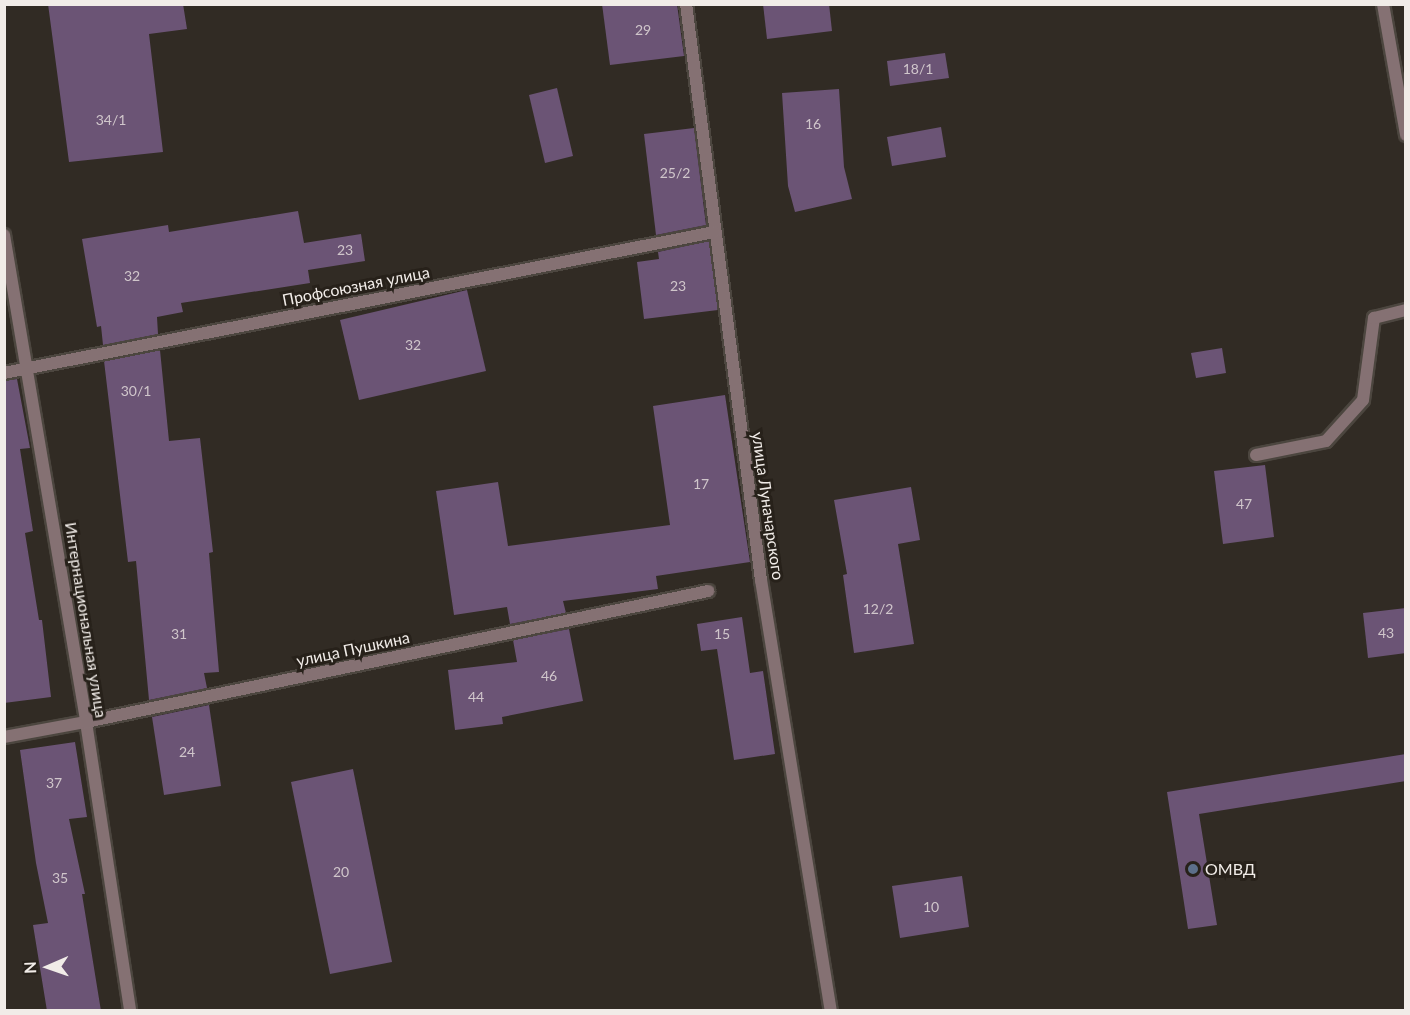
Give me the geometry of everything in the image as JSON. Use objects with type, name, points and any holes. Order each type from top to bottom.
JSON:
[{"type":"street","name":"улица Луначарского","points":[[686,4],[761,580],[831,1011]]},
{"type":"street","points":[[1383,4],[1405,134]]},
{"type":"street","name":"Профсоюзная улица","points":[[4,373],[714,232]]},
{"type":"street","name":"Интернациональная улица","points":[[4,235],[86,722],[130,1011]]},
{"type":"street","points":[[1256,456],[1326,441],[1363,400],[1374,318],[1406,310]]},
{"type":"street","name":"улица Пушкина","points":[[4,737],[86,722],[708,591]]},
{"type":"building","points":[[48,4],[183,4],[187,29],[149,34],[163,152],[69,162]]},
{"type":"building","points":[[602,4],[677,4],[684,56],[610,65]]},
{"type":"building","points":[[763,4],[829,4],[832,31],[767,39]]},
{"type":"building","points":[[945,53],[949,78],[890,86],[887,61]]},
{"type":"building","points":[[557,88],[573,156],[545,163],[529,95]]},
{"type":"building","points":[[839,89],[844,167],[852,199],[795,212],[788,186],[782,93]]},
{"type":"building","points":[[941,127],[946,157],[892,166],[887,137]]},
{"type":"building","points":[[694,128],[706,225],[656,235],[644,134]]},
{"type":"building","points":[[298,211],[304,243],[361,234],[365,261],[308,270],[310,283],[181,303],[183,312],[157,317],[158,334],[103,345],[101,326],[97,327],[82,239],[168,225],[169,232]]},
{"type":"building","points":[[709,241],[718,310],[644,319],[637,262],[659,259],[658,252]]},
{"type":"building","points":[[467,290],[486,371],[359,400],[340,320]]},
{"type":"building","points":[[1222,348],[1226,373],[1196,378],[1191,353]]},
{"type":"building","points":[[160,350],[169,441],[200,438],[213,552],[209,553],[219,672],[204,673],[207,688],[149,700],[136,561],[128,562],[104,361]]},
{"type":"building","points":[[17,379],[30,448],[20,449],[33,531],[25,533],[39,620],[42,620],[51,697],[4,703],[4,381]]},
{"type":"building","points":[[725,395],[750,562],[656,576],[658,589],[563,601],[566,613],[510,624],[507,607],[454,615],[436,491],[498,482],[508,546],[670,525],[653,406]]},
{"type":"building","points":[[1265,465],[1274,537],[1223,544],[1214,471]]},
{"type":"building","points":[[911,487],[920,540],[898,544],[914,644],[854,653],[843,575],[847,574],[834,500]]},
{"type":"building","points":[[1406,608],[1406,653],[1368,658],[1363,613]]},
{"type":"building","points":[[742,617],[750,673],[763,671],[775,754],[734,760],[717,649],[701,651],[697,624]]},
{"type":"building","points":[[569,629],[583,701],[502,717],[503,724],[455,730],[448,670],[517,662],[513,640]]},
{"type":"building","points":[[209,705],[221,786],[164,795],[152,717]]},
{"type":"building","points":[[75,742],[87,817],[69,819],[85,894],[82,894],[101,1011],[47,1011],[33,925],[48,923],[36,863],[20,750]]},
{"type":"building","name":"ОМВД","points":[[1406,754],[1406,781],[1199,814],[1217,925],[1188,929],[1167,792]]},
{"type":"building","points":[[353,769],[392,962],[330,974],[291,782]]},
{"type":"building","points":[[962,876],[969,927],[900,938],[892,886]]},
{"type":"place","name":"ОМВД","points":[[1193,869]]}]
